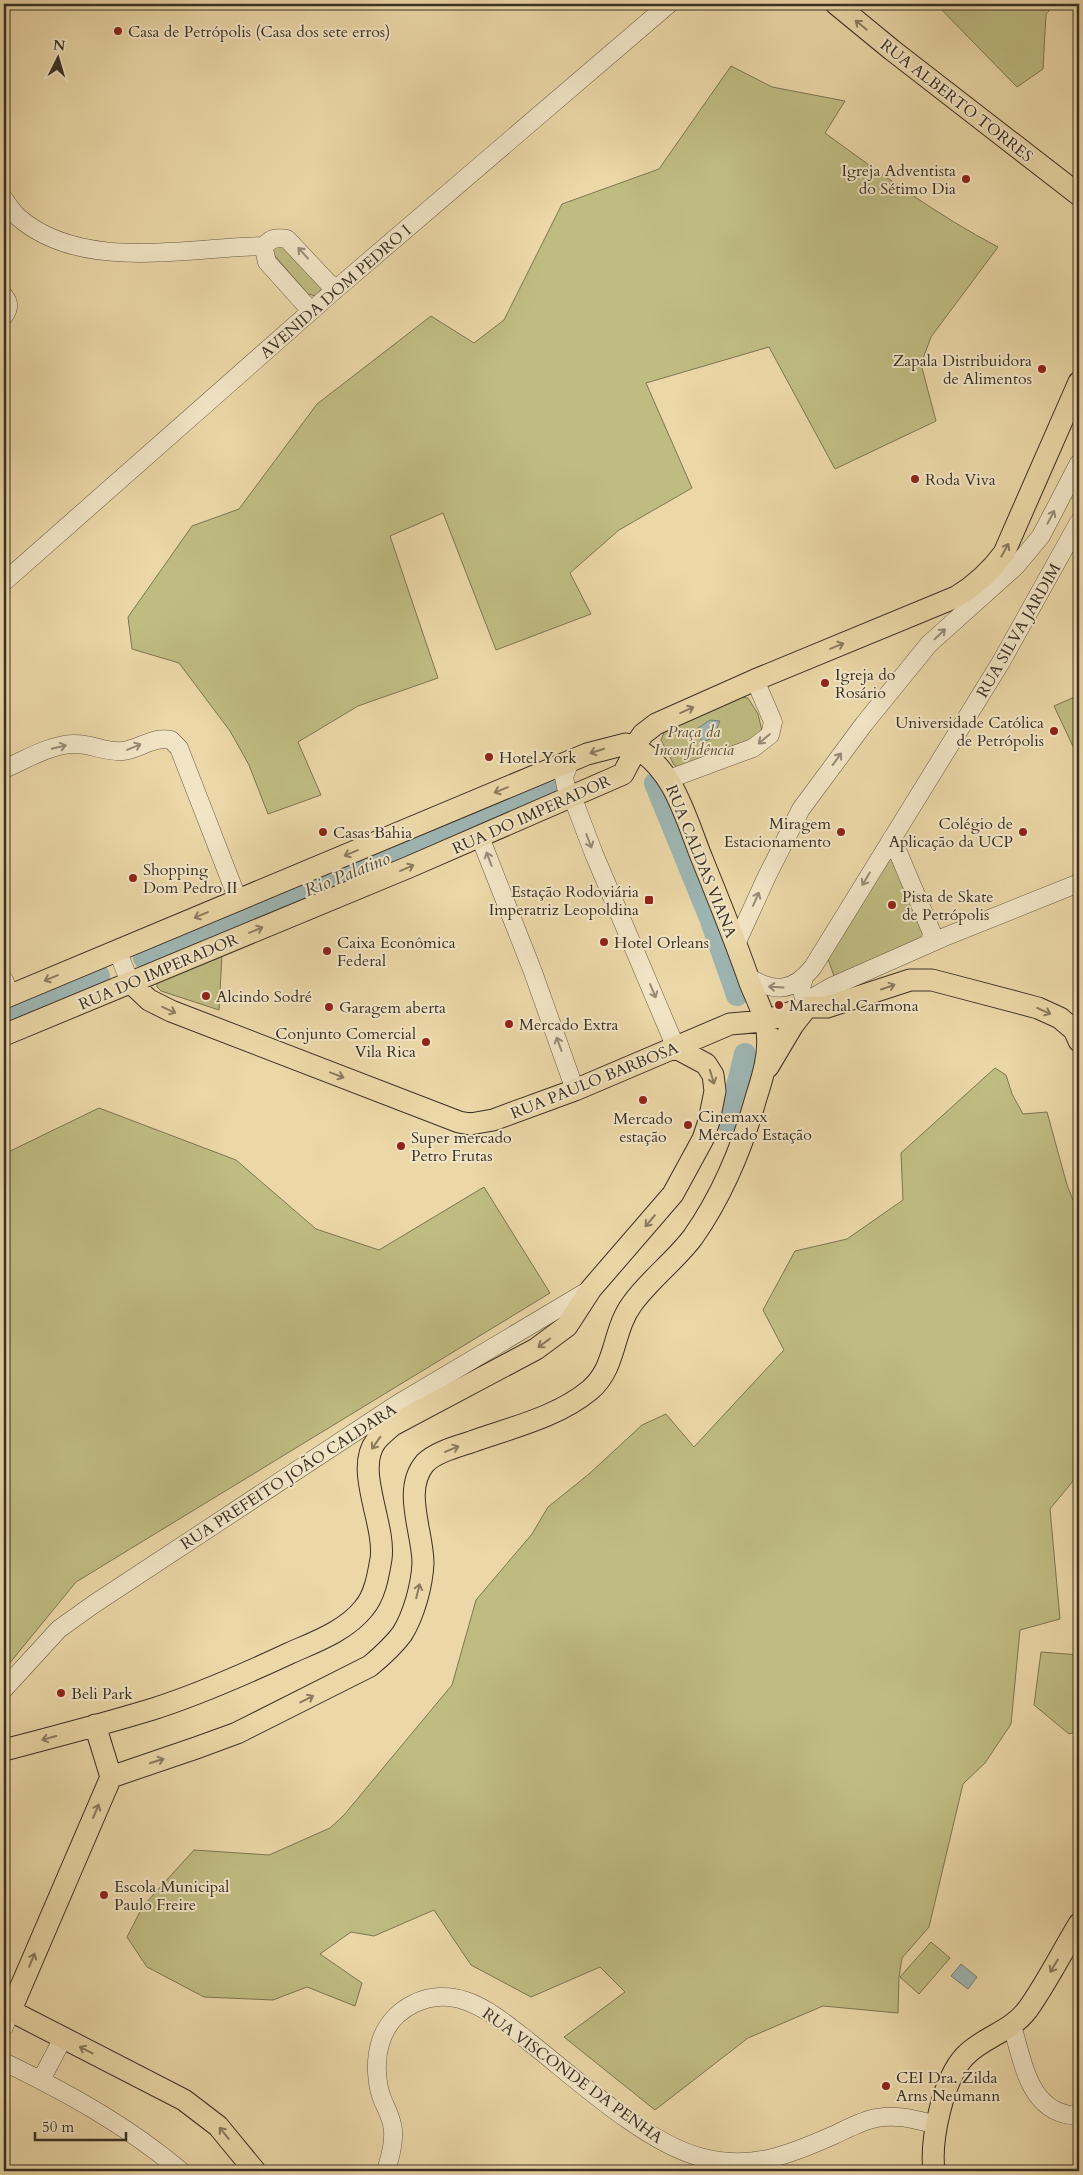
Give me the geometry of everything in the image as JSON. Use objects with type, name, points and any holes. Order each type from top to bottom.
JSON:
[{"type":"main road","name":"RUA ALBERTO TORRES","points":[[836,4],[892,50],[1079,195]]},
{"type":"main road","points":[[634,746],[643,734],[656,724],[755,680],[956,597],[974,587],[990,573],[1004,553],[1079,382]]},
{"type":"main road","name":"RUA DO IMPERADOR","points":[[4,1035],[480,837],[623,774],[633,755],[634,746],[626,744],[608,748],[570,761],[117,950],[6,991]]},
{"type":"main road","name":"RUA CALDAS VIANA","points":[[634,746],[646,753],[669,779],[736,944],[765,1021],[767,1050],[763,1074]]},
{"type":"main road","points":[[546,772],[557,781],[567,799]]},
{"type":"main road","points":[[730,1024],[765,1021],[807,1007],[827,1008],[910,980],[932,980],[1038,1008],[1060,1018],[1074,1030],[1079,1042]]},
{"type":"main road","name":"RUA PAULO BARBOSA","points":[[130,982],[149,1000],[170,1011],[459,1122],[470,1124],[493,1120],[575,1090],[730,1024]]},
{"type":"main road","points":[[730,1024],[745,1005],[750,982]]},
{"type":"main road","points":[[110,1776],[237,1733],[370,1666],[389,1650],[403,1632],[420,1584],[423,1563],[415,1511],[415,1490],[423,1467],[434,1456],[542,1417],[567,1405],[589,1391],[603,1377],[615,1347],[622,1320],[632,1304],[690,1240],[706,1218],[744,1140],[763,1074],[793,1024],[807,1007]]},
{"type":"main road","points":[[4,1750],[153,1708],[243,1675],[344,1626],[364,1608],[373,1591],[381,1554],[368,1466],[370,1453],[376,1441],[392,1425],[536,1349],[567,1326],[591,1289],[673,1194],[703,1139],[715,1091],[713,1075],[706,1064],[676,1048]]},
{"type":"main road","points":[[8,2017],[110,1776],[95,1725]]},
{"type":"main road","points":[[934,2171],[933,2160],[937,2125],[955,2071],[965,2056],[984,2041],[1012,2026],[1028,2009],[1079,1924]]},
{"type":"main road","points":[[8,2017],[15,2013],[184,2100],[218,2126],[255,2171]]},
{"type":"street","name":"AVENIDA DOM PEDRO I","points":[[4,582],[335,290],[669,4]]},
{"type":"street","points":[[4,199],[18,216],[44,234],[67,243],[98,250],[139,253],[265,246]]},
{"type":"street","points":[[311,311],[264,255],[265,246],[273,238],[287,239],[335,290]]},
{"type":"street","points":[[4,296],[8,300],[9,306],[4,316]]},
{"type":"street","points":[[736,944],[767,876],[801,809],[864,724],[929,644],[1016,566],[1041,536],[1079,463]]},
{"type":"street","name":"RUA SILVA JARDIM","points":[[808,973],[1001,662],[1079,522]]},
{"type":"street","points":[[669,779],[753,748],[770,735],[773,722],[755,680]]},
{"type":"street","points":[[4,769],[55,747],[74,744],[115,752],[126,751],[159,738],[171,740],[179,748],[238,900]]},
{"type":"street","points":[[570,761],[564,777],[567,799],[594,854],[676,1048]]},
{"type":"street","points":[[480,837],[533,972],[575,1090]]},
{"type":"street","points":[[892,838],[935,938]]},
{"type":"street","points":[[807,1007],[817,995],[935,938],[1079,884]]},
{"type":"street","name":"RUA PAULO BARBOSA","points":[[117,950],[130,982]]},
{"type":"street","points":[[808,973],[824,988],[831,988]]},
{"type":"street","points":[[750,982],[763,986],[789,987],[808,973]]},
{"type":"street","points":[[807,1007],[801,988],[808,973]]},
{"type":"street","name":"RUA PREFEITO JOÃO CALDARA","points":[[4,1689],[60,1629],[94,1604],[396,1405],[591,1289]]},
{"type":"street","name":"RUA VISCONDE DA PENHA","points":[[386,2171],[393,2144],[389,2114],[382,2098],[377,2074],[380,2044],[385,2031],[404,2009],[415,2002],[438,1996],[465,2000],[502,2020],[622,2114],[664,2142],[700,2157],[733,2162],[761,2161],[802,2149],[875,2118],[904,2116],[937,2125]]},
{"type":"street","points":[[1012,2026],[1029,2084],[1043,2104],[1072,2116],[1079,2116]]},
{"type":"street","points":[[41,2080],[63,2038]]},
{"type":"street","points":[[4,2062],[41,2080],[153,2148],[180,2171]]},
{"type":"green space","points":[[936,4],[1056,4],[1046,14],[1043,69],[1017,87]]},
{"type":"green space","points":[[731,66],[772,87],[845,101],[825,133],[931,208],[998,247],[931,337],[921,364],[936,421],[835,469],[769,347],[646,383],[692,488],[619,530],[570,573],[591,614],[496,650],[443,513],[390,536],[438,678],[358,706],[298,742],[321,795],[268,814],[249,765],[230,731],[179,663],[132,649],[128,617],[192,526],[239,509],[317,404],[431,316],[474,343],[504,320],[562,204],[659,169]]},
{"type":"green space","points":[[280,242],[322,288],[316,296],[308,294],[274,255],[273,250]]},
{"type":"green space","points":[[1077,696],[1079,701],[1078,757],[1054,706]]},
{"type":"green space","name":"Praça da Inconfidência","points":[[738,697],[748,698],[758,714],[762,731],[757,737],[682,770],[674,765],[661,740],[665,730]]},
{"type":"green space","points":[[892,847],[928,935],[834,976],[827,956]]},
{"type":"green space","points":[[222,955],[219,1010],[161,991],[157,987],[157,983]]},
{"type":"green space","points":[[995,1068],[1006,1075],[1012,1094],[1023,1114],[1047,1112],[1067,1185],[1079,1215],[1079,1465],[1073,1481],[1050,1509],[1060,1619],[1020,1630],[1011,1724],[985,1763],[963,1784],[929,1927],[902,1958],[899,1977],[898,2013],[823,2006],[748,2038],[655,2110],[564,2037],[625,1992],[600,1967],[531,1997],[471,1965],[434,1910],[374,1936],[351,1932],[320,1954],[362,1983],[355,2006],[307,1987],[273,2000],[204,1997],[147,1967],[127,1937],[143,1906],[194,1850],[269,1855],[330,1828],[344,1815],[452,1685],[476,1600],[532,1534],[548,1507],[589,1474],[642,1425],[666,1414],[694,1447],[784,1350],[763,1310],[795,1251],[847,1239],[903,1200],[901,1153]]},
{"type":"green space","points":[[99,1108],[236,1160],[316,1229],[379,1250],[484,1187],[550,1293],[76,1582],[4,1670],[4,1154]]},
{"type":"green space","points":[[1041,1652],[1079,1655],[1079,1731],[1069,1734],[1034,1705]]},
{"type":"green space","points":[[931,1942],[950,1958],[919,1994],[900,1977]]},
{"type":"water","points":[[710,720],[720,721],[713,738],[702,742],[698,728]]},
{"type":"water","points":[[961,1964],[977,1977],[968,1989],[951,1976]]},
{"type":"waterway","name":"Rio Palatino","points":[[655,783],[710,918],[737,995]]},
{"type":"waterway","name":"Rio Palatino","points":[[144,958],[550,790]]},
{"type":"waterway","name":"Rio Palatino","points":[[4,1016],[99,976]]},
{"type":"waterway","name":"Rio Palatino","points":[[728,1123],[745,1054]]},
{"type":"place","name":"Casa de Petrópolis (Casa dos sete erros)","points":[[118,31]]},
{"type":"place","name":"Igreja Adventista do Sétimo Dia","points":[[966,179]]},
{"type":"place","name":"Zapala Distribuidora de Alimentos","points":[[1042,369]]},
{"type":"place","name":"Roda Viva","points":[[915,479]]},
{"type":"place","name":"Igreja do Rosário","points":[[825,683]]},
{"type":"place","name":"Universidade Católica de Petrópolis","points":[[1054,731]]},
{"type":"place","name":"Hotel York","points":[[489,757]]},
{"type":"place","name":"Casas Bahia","points":[[323,832]]},
{"type":"place","name":"Miragem Estacionamento","points":[[841,832]]},
{"type":"place","name":"Colégio de Aplicação da UCP","points":[[1023,832]]},
{"type":"place","name":"Shopping Dom Pedro II","points":[[133,878]]},
{"type":"place","name":"Estação Rodoviária Imperatriz Leopoldina","points":[[649,900]]},
{"type":"place","name":"Pista de Skate de Petrópolis","points":[[892,905]]},
{"type":"place","name":"Hotel Orleans","points":[[604,942]]},
{"type":"place","name":"Caixa Econômica Federal","points":[[327,951]]},
{"type":"place","name":"Alcindo Sodré","points":[[206,996]]},
{"type":"place","name":"Marechal Carmona","points":[[779,1005]]},
{"type":"place","name":"Garagem aberta","points":[[329,1007]]},
{"type":"place","name":"Mercado Extra","points":[[509,1024]]},
{"type":"place","name":"Conjunto Comercial Vila Rica","points":[[426,1042]]},
{"type":"place","name":"Mercado estação","points":[[643,1100]]},
{"type":"place","name":"Cinemaxx Mercado Estação","points":[[688,1125]]},
{"type":"place","name":"Super mercado Petro Frutas","points":[[401,1146]]},
{"type":"place","name":"Beli Park","points":[[61,1693]]},
{"type":"place","name":"Escola Municipal Paulo Freire","points":[[104,1895]]},
{"type":"place","name":"CEI Dra. Zilda Arns Neumann","points":[[886,2086]]}]
